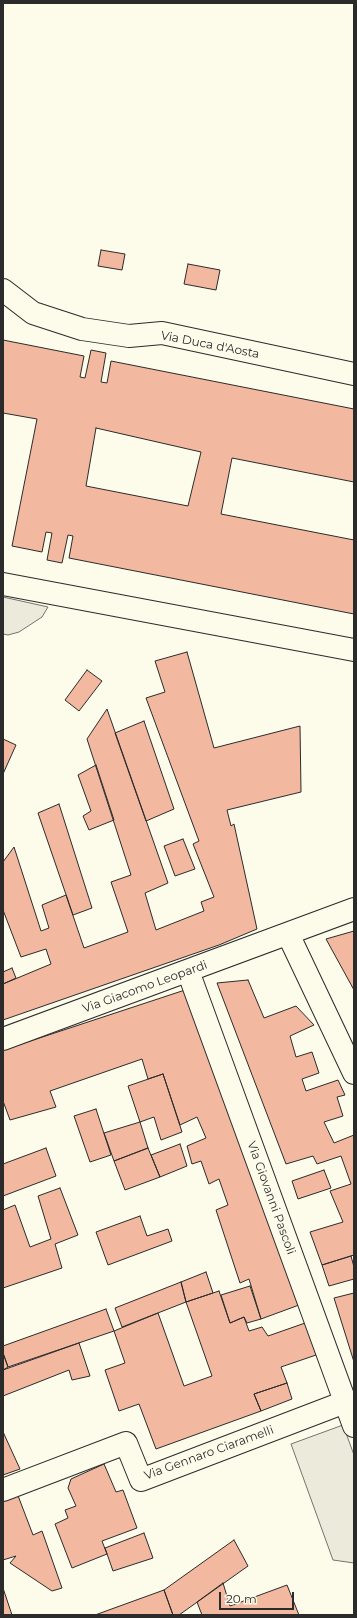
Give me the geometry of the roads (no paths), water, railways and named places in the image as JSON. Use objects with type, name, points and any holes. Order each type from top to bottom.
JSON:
[{"type":"street","name":"Via Duca d'Aosta","points":[[3,290],[33,313],[82,329],[129,336],[162,334],[354,374]]},
{"type":"street","points":[[3,584],[354,650]]},
{"type":"street","name":"Via Giacomo Leopardi","points":[[3,1039],[354,910]]},
{"type":"street","points":[[288,934],[354,1073]]},
{"type":"street","name":"Via Giovanni Pascoli","points":[[188,971],[354,1426]]},
{"type":"street","name":"Via Gennaro Ciaramelli","points":[[3,1490],[126,1444],[141,1480],[345,1402]]}]
